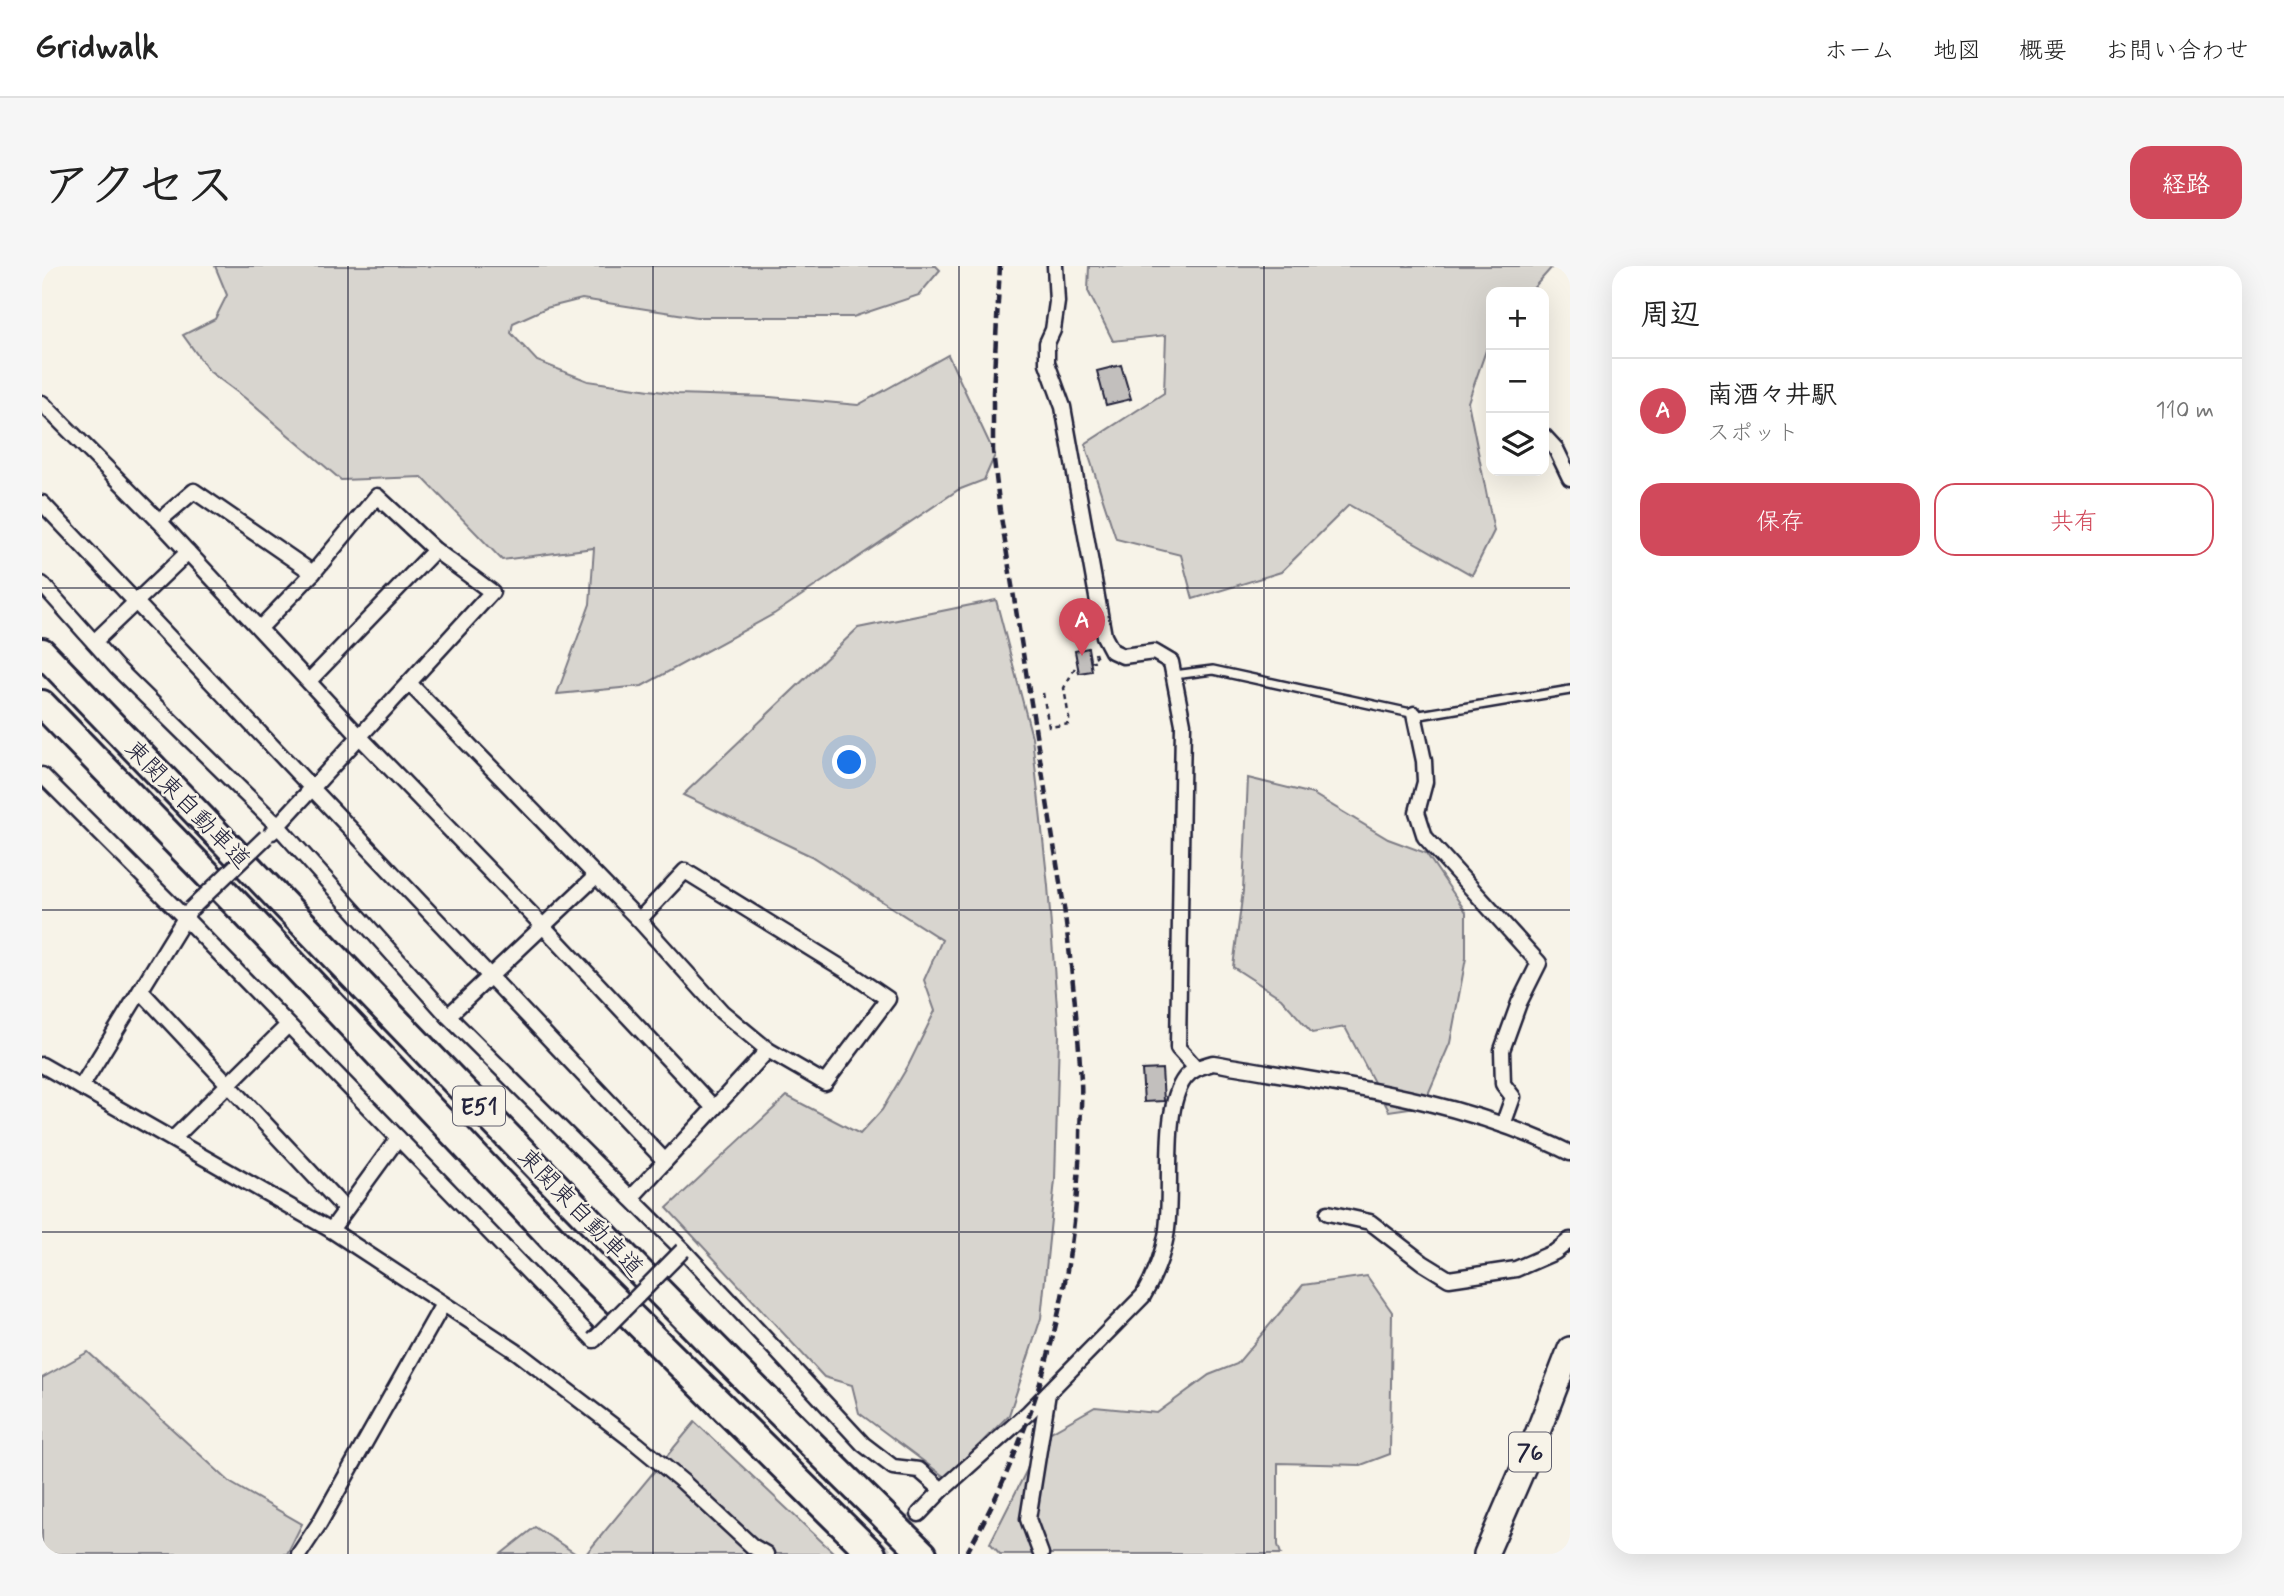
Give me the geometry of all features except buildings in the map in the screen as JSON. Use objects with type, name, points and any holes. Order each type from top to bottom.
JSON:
[{"type":"highway","name":"東関東自動車道","points":[[42,652],[760,1396],[923,1554]]},
{"type":"highway","name":"東関東自動車道","points":[[42,704],[247,915],[557,1243],[872,1554]]},
{"type":"main road","name":"76","points":[[1486,1554],[1529,1455],[1570,1349]]},
{"type":"street","points":[[1055,266],[1057,302],[1053,330],[1047,343],[1047,363],[1063,407],[1104,636],[1112,651],[1123,656],[1154,652],[1171,662],[1184,724],[1178,1048],[1196,1068]]},
{"type":"street","points":[[42,403],[159,521],[360,737],[714,1108]]},
{"type":"street","points":[[1549,441],[1556,449],[1570,478]]},
{"type":"street","points":[[159,521],[194,491],[313,573]]},
{"type":"street","points":[[81,1087],[188,913],[278,826],[492,592],[435,550],[377,496],[313,573],[260,628]]},
{"type":"street","points":[[42,503],[665,1161]]},
{"type":"street","points":[[309,681],[435,550]]},
{"type":"street","points":[[94,642],[188,552]]},
{"type":"street","points":[[42,584],[117,668],[278,826],[449,1016],[683,1250],[863,1444],[893,1467],[919,1471],[942,1489]]},
{"type":"street","points":[[409,683],[639,920],[722,1012],[768,1050],[825,1083],[888,999],[685,871],[639,920]]},
{"type":"street","points":[[1414,714],[1425,782],[1417,812],[1425,837],[1539,963],[1519,1003],[1502,1050],[1503,1084],[1513,1097],[1503,1125]]},
{"type":"street","points":[[42,775],[188,913],[288,1025],[594,1340],[683,1250]]},
{"type":"street","points":[[449,1016],[595,877]]},
{"type":"street","points":[[141,991],[345,1209]]},
{"type":"street","points":[[173,1139],[288,1025]]},
{"type":"street","points":[[631,1198],[768,1050]]},
{"type":"street","points":[[919,1514],[942,1489],[1048,1393],[1143,1296],[1156,1273],[1166,1235],[1172,1109],[1184,1079],[1196,1068],[1213,1063],[1432,1104],[1540,1138],[1570,1153]]},
{"type":"street","points":[[42,1065],[331,1230],[517,1352],[637,1444],[752,1546],[766,1554]]},
{"type":"street","points":[[331,1230],[398,1138]]},
{"type":"street","points":[[1328,1213],[1370,1222],[1448,1279],[1516,1269],[1555,1252],[1570,1240]]},
{"type":"street","points":[[299,1554],[319,1524],[443,1304]]},
{"type":"street","points":[[1041,1554],[1028,1519],[1048,1393]]},
{"type":"lane","points":[[1174,675],[1213,670],[1420,715],[1570,690]]},
{"type":"path","points":[[1042,693],[1049,727],[1070,724],[1063,688],[1077,664]]},
{"type":"shaded area","points":[[215,266],[936,266],[940,270],[919,295],[853,317],[697,317],[582,299],[546,308],[513,323],[511,333],[537,361],[588,381],[677,394],[770,397],[858,405],[948,355],[995,455],[984,480],[958,490],[774,614],[642,686],[557,694],[590,604],[594,548],[502,560],[422,477],[341,480],[245,398],[209,371],[183,335],[215,319],[227,295]]},
{"type":"shaded area","points":[[1089,266],[1553,266],[1534,287],[1486,287],[1486,350],[1468,402],[1494,531],[1472,575],[1349,505],[1281,572],[1193,599],[1181,555],[1116,539],[1085,444],[1164,393],[1166,335],[1113,341],[1088,291]]},
{"type":"shaded area","points":[[996,600],[1032,737],[1048,886],[1059,1034],[1055,1180],[1041,1318],[1009,1415],[946,1478],[859,1413],[852,1385],[824,1377],[667,1208],[787,1096],[860,1134],[882,1110],[908,1066],[935,1011],[924,980],[942,940],[811,856],[683,795],[858,628]]},
{"type":"shaded area","points":[[1248,778],[1313,794],[1388,839],[1426,853],[1466,912],[1466,958],[1450,1043],[1423,1106],[1389,1111],[1345,1027],[1312,1033],[1281,998],[1233,967],[1243,891]]},
{"type":"shaded area","points":[[1367,1276],[1392,1312],[1390,1454],[1361,1465],[1278,1463],[1278,1545],[1281,1554],[1000,1554],[990,1543],[1044,1436],[1095,1407],[1157,1413],[1209,1375],[1237,1364],[1303,1285]]},
{"type":"shaded area","points":[[88,1352],[231,1483],[302,1524],[287,1554],[42,1554],[42,1378]]},
{"type":"shaded area","points":[[695,1422],[835,1554],[586,1554]]},
{"type":"shaded area","points":[[535,1527],[576,1554],[501,1554]]},
{"type":"tunnel","points":[[876,1554],[919,1514]]},
{"type":"railway","points":[[966,1554],[1014,1456],[1033,1406],[1048,1354],[1071,1247],[1077,1193],[1081,1103],[1078,1037],[1064,907],[1000,511],[993,451],[993,392],[1000,266]]},
{"type":"place","name":"南酒々井駅","points":[[1082,656]]}]
